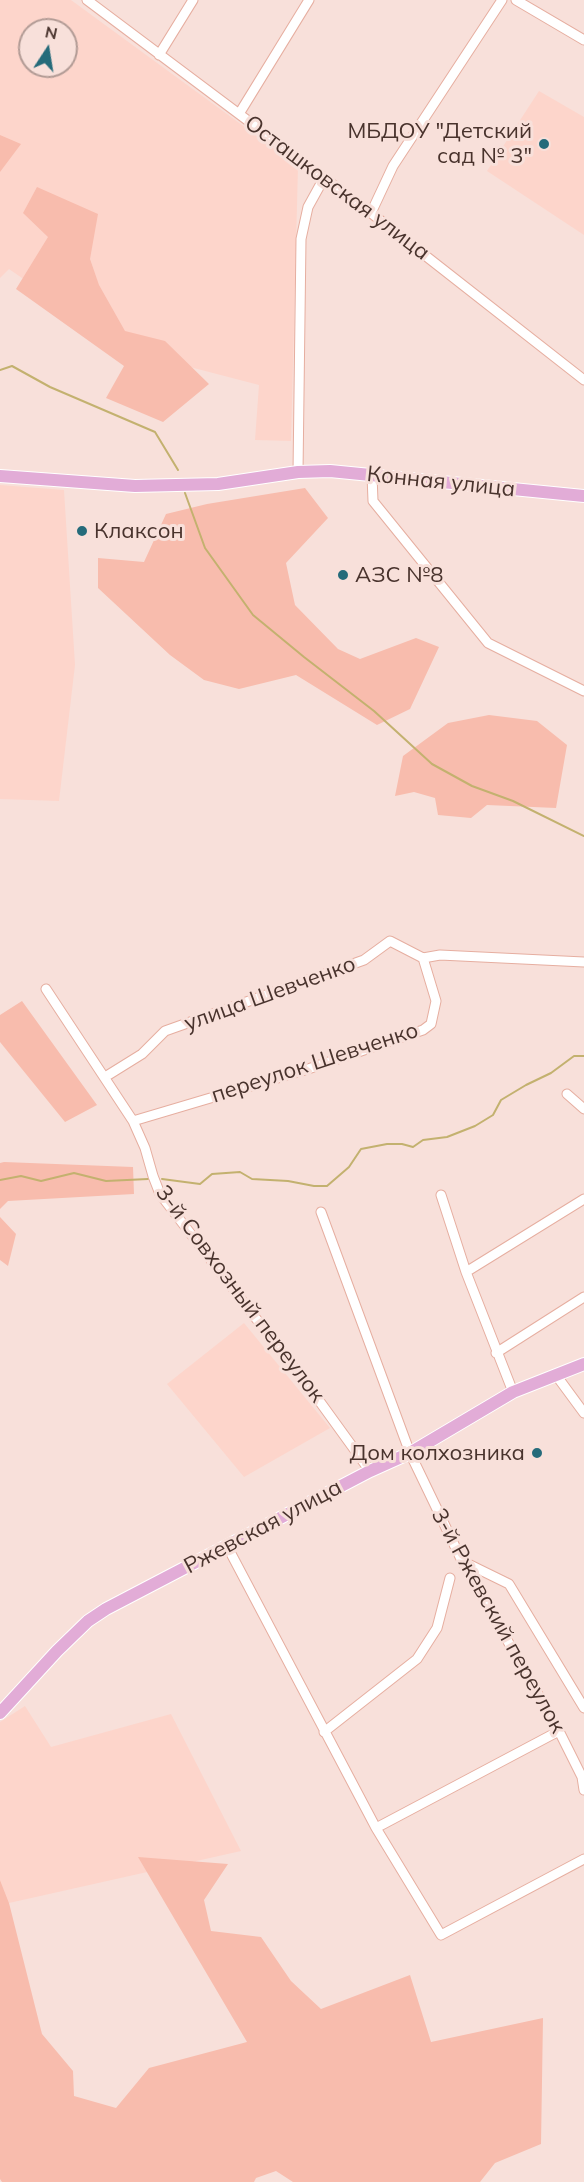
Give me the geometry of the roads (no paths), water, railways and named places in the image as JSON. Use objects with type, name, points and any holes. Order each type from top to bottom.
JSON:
[{"type":"main road","name":"Конная улица","points":[[0,476],[135,486],[218,484],[298,472],[330,471],[584,496]]},
{"type":"main road","name":"Ржевская улица","points":[[0,1713],[57,1651],[88,1622],[106,1610],[370,1471],[410,1453],[513,1392],[584,1364]]},
{"type":"street","name":"Осташковская улица","points":[[87,0],[370,213],[584,380]]},
{"type":"street","points":[[159,55],[193,0]]},
{"type":"street","points":[[239,114],[309,0]]},
{"type":"street","points":[[370,213],[393,166],[502,0]]},
{"type":"street","points":[[516,0],[584,40]]},
{"type":"street","points":[[298,472],[301,239],[308,207],[324,178]]},
{"type":"street","points":[[372,475],[373,501],[488,643],[584,692]]},
{"type":"street","name":"улица Шевченко","points":[[105,1077],[142,1054],[165,1031],[364,960],[390,941],[423,958]]},
{"type":"street","points":[[423,958],[440,956],[584,962]]},
{"type":"street","name":"переулок Шевченко","points":[[133,1121],[308,1069],[423,1030],[431,1024],[436,1001],[423,958]]},
{"type":"street","name":"3-й Совхозный переулок","points":[[46,989],[133,1121],[145,1148],[160,1194],[315,1395],[370,1471]]},
{"type":"street","points":[[567,1094],[584,1109]]},
{"type":"street","points":[[441,1195],[466,1272],[513,1392]]},
{"type":"street","points":[[466,1272],[584,1199]]},
{"type":"street","points":[[321,1212],[410,1453]]},
{"type":"street","points":[[496,1353],[584,1297]]},
{"type":"street","points":[[556,1375],[584,1413]]},
{"type":"street","name":"3-й Ржевский переулок","points":[[410,1453],[462,1561],[559,1731],[582,1777],[584,1790]]},
{"type":"street","points":[[226,1546],[376,1828],[441,1935],[584,1860]]},
{"type":"street","points":[[462,1561],[510,1584],[584,1707]]},
{"type":"street","points":[[324,1732],[417,1659],[438,1628],[450,1578]]},
{"type":"street","points":[[376,1828],[559,1731]]},
{"type":"waterway","points":[[0,370],[12,366],[50,387],[155,432],[178,470]]},
{"type":"waterway","points":[[185,493],[205,548],[253,615],[374,711],[432,764],[472,786],[513,801],[584,836]]},
{"type":"waterway","points":[[162,1179],[200,1184],[212,1174],[240,1172],[252,1179],[327,1186],[349,1167],[361,1149],[387,1144],[413,1147],[423,1140],[447,1137],[475,1126],[493,1115],[501,1100],[551,1073],[574,1056],[584,1056]]},
{"type":"waterway","points":[[0,1180],[21,1176],[41,1181],[74,1173],[106,1181],[148,1179]]},
{"type":"place","name":"МБДОУ \"Детский сад № 3\"","points":[[544,144]]},
{"type":"place","name":"Клаксон","points":[[82,531]]},
{"type":"place","name":"АЗС №8","points":[[343,575]]},
{"type":"place","name":"Дом колхозника","points":[[537,1453]]}]
